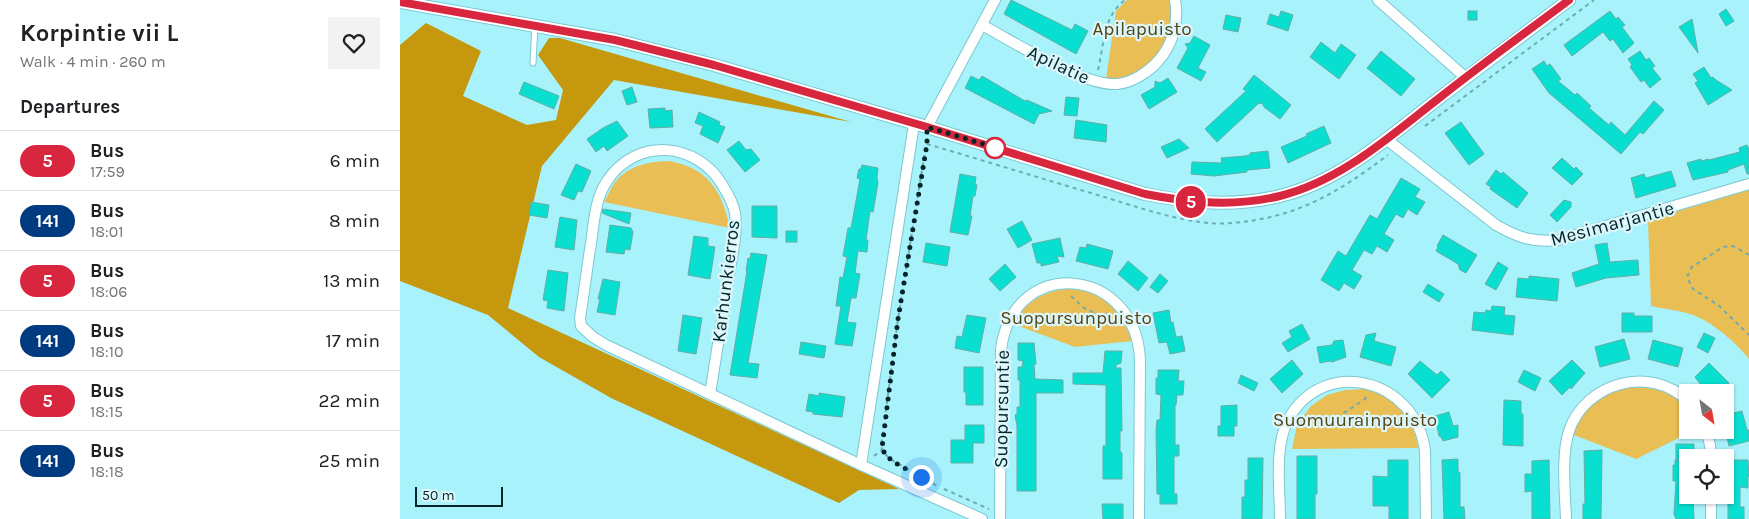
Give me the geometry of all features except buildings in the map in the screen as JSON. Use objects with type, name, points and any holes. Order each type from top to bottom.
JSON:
[{"type":"street","points":[[927,127],[995,0]]},
{"type":"street","name":"Apilatie","points":[[982,25],[1068,72],[1095,82],[1117,84],[1132,79],[1153,67],[1167,52],[1174,34],[1175,0]]},
{"type":"street","points":[[1378,0],[1466,78]]},
{"type":"street","points":[[400,2],[615,40],[714,65],[927,127],[1145,194],[1205,204],[1257,200],[1282,195],[1299,190],[1330,176],[1386,139],[1569,0]]},
{"type":"street","points":[[861,465],[914,124]]},
{"type":"street","name":"Mesimarjantie","points":[[1386,139],[1512,235],[1542,242],[1558,240],[1749,184]]},
{"type":"street","name":"Karhunkierros","points":[[710,394],[734,241],[735,212],[732,201],[721,181],[706,165],[686,153],[675,150],[652,151],[642,154],[622,165],[607,181],[601,191],[595,213],[581,326],[606,345],[710,394],[861,465],[982,519]]},
{"type":"street","name":"Suopursuntie","points":[[1000,516],[1002,338],[1011,317],[1025,299],[1045,288],[1061,284],[1079,284],[1089,286],[1109,296],[1121,308],[1133,329],[1139,350],[1139,519]]},
{"type":"street","points":[[1566,519],[1566,442],[1573,421],[1586,403],[1603,390],[1634,381],[1666,387],[1679,395]]},
{"type":"street","points":[[1280,519],[1281,442],[1294,411],[1310,396],[1331,386],[1352,382],[1384,390],[1402,402],[1416,420],[1421,430],[1425,451],[1426,519]]},
{"type":"street","points":[[1711,504],[1711,519]]},
{"type":"lane","points":[[532,63],[536,25]]},
{"type":"path","points":[[1095,82],[1109,19],[1117,6],[1125,0]]},
{"type":"path","points":[[1423,128],[1594,0]]},
{"type":"path","points":[[927,127],[927,144],[898,319],[882,448],[890,459],[929,481],[1000,516]]},
{"type":"path","points":[[927,144],[1153,212],[1200,222],[1229,224],[1287,213],[1316,202],[1355,180],[1397,148]]},
{"type":"path","points":[[1749,255],[1733,246],[1723,247],[1692,267],[1687,278],[1693,289],[1718,305],[1749,335]]},
{"type":"path","points":[[1061,284],[1084,308],[1101,316],[1121,308]]},
{"type":"path","points":[[1294,411],[1313,419],[1325,420],[1340,415],[1365,399],[1374,386]]},
{"type":"green space","name":"Apilapuisto","points":[[1127,0],[1171,0],[1171,33],[1151,65],[1132,76],[1117,80],[1106,79],[1116,11]]},
{"type":"green space","points":[[668,161],[693,169],[711,182],[727,214],[730,228],[604,202],[616,181],[627,171],[640,165]]},
{"type":"green space","points":[[1749,190],[1749,359],[1738,346],[1706,321],[1685,313],[1651,306],[1648,220]]},
{"type":"green space","name":"Suopursunpuisto","points":[[1068,289],[1091,293],[1108,304],[1122,320],[1132,341],[1075,347],[1013,324],[1023,310],[1036,299],[1051,292]]},
{"type":"green space","points":[[1635,387],[1650,388],[1664,392],[1679,401],[1679,438],[1636,459],[1574,435],[1581,417],[1591,405],[1605,396]]},
{"type":"green space","name":"Suomuurainpuisto","points":[[1365,389],[1387,396],[1402,408],[1412,425],[1418,448],[1292,449],[1297,425],[1311,406],[1327,395],[1345,390]]},
{"type":"shaded area","points":[[426,23],[481,51],[463,96],[527,125],[556,120],[563,90],[538,55],[549,38],[560,38],[851,122],[614,80],[542,166],[508,308],[899,489],[859,490],[839,503],[611,398],[539,357],[488,315],[400,281],[400,45]]},
{"type":"bus line","name":"5","points":[[400,2],[615,40],[714,65],[927,127],[1145,194],[1205,204],[1257,200],[1282,195],[1330,176],[1386,139],[1569,0]]},
{"type":"route","points":[[921,477],[890,459],[882,448],[898,319],[927,144],[927,127],[1000,149],[995,148]]}]
